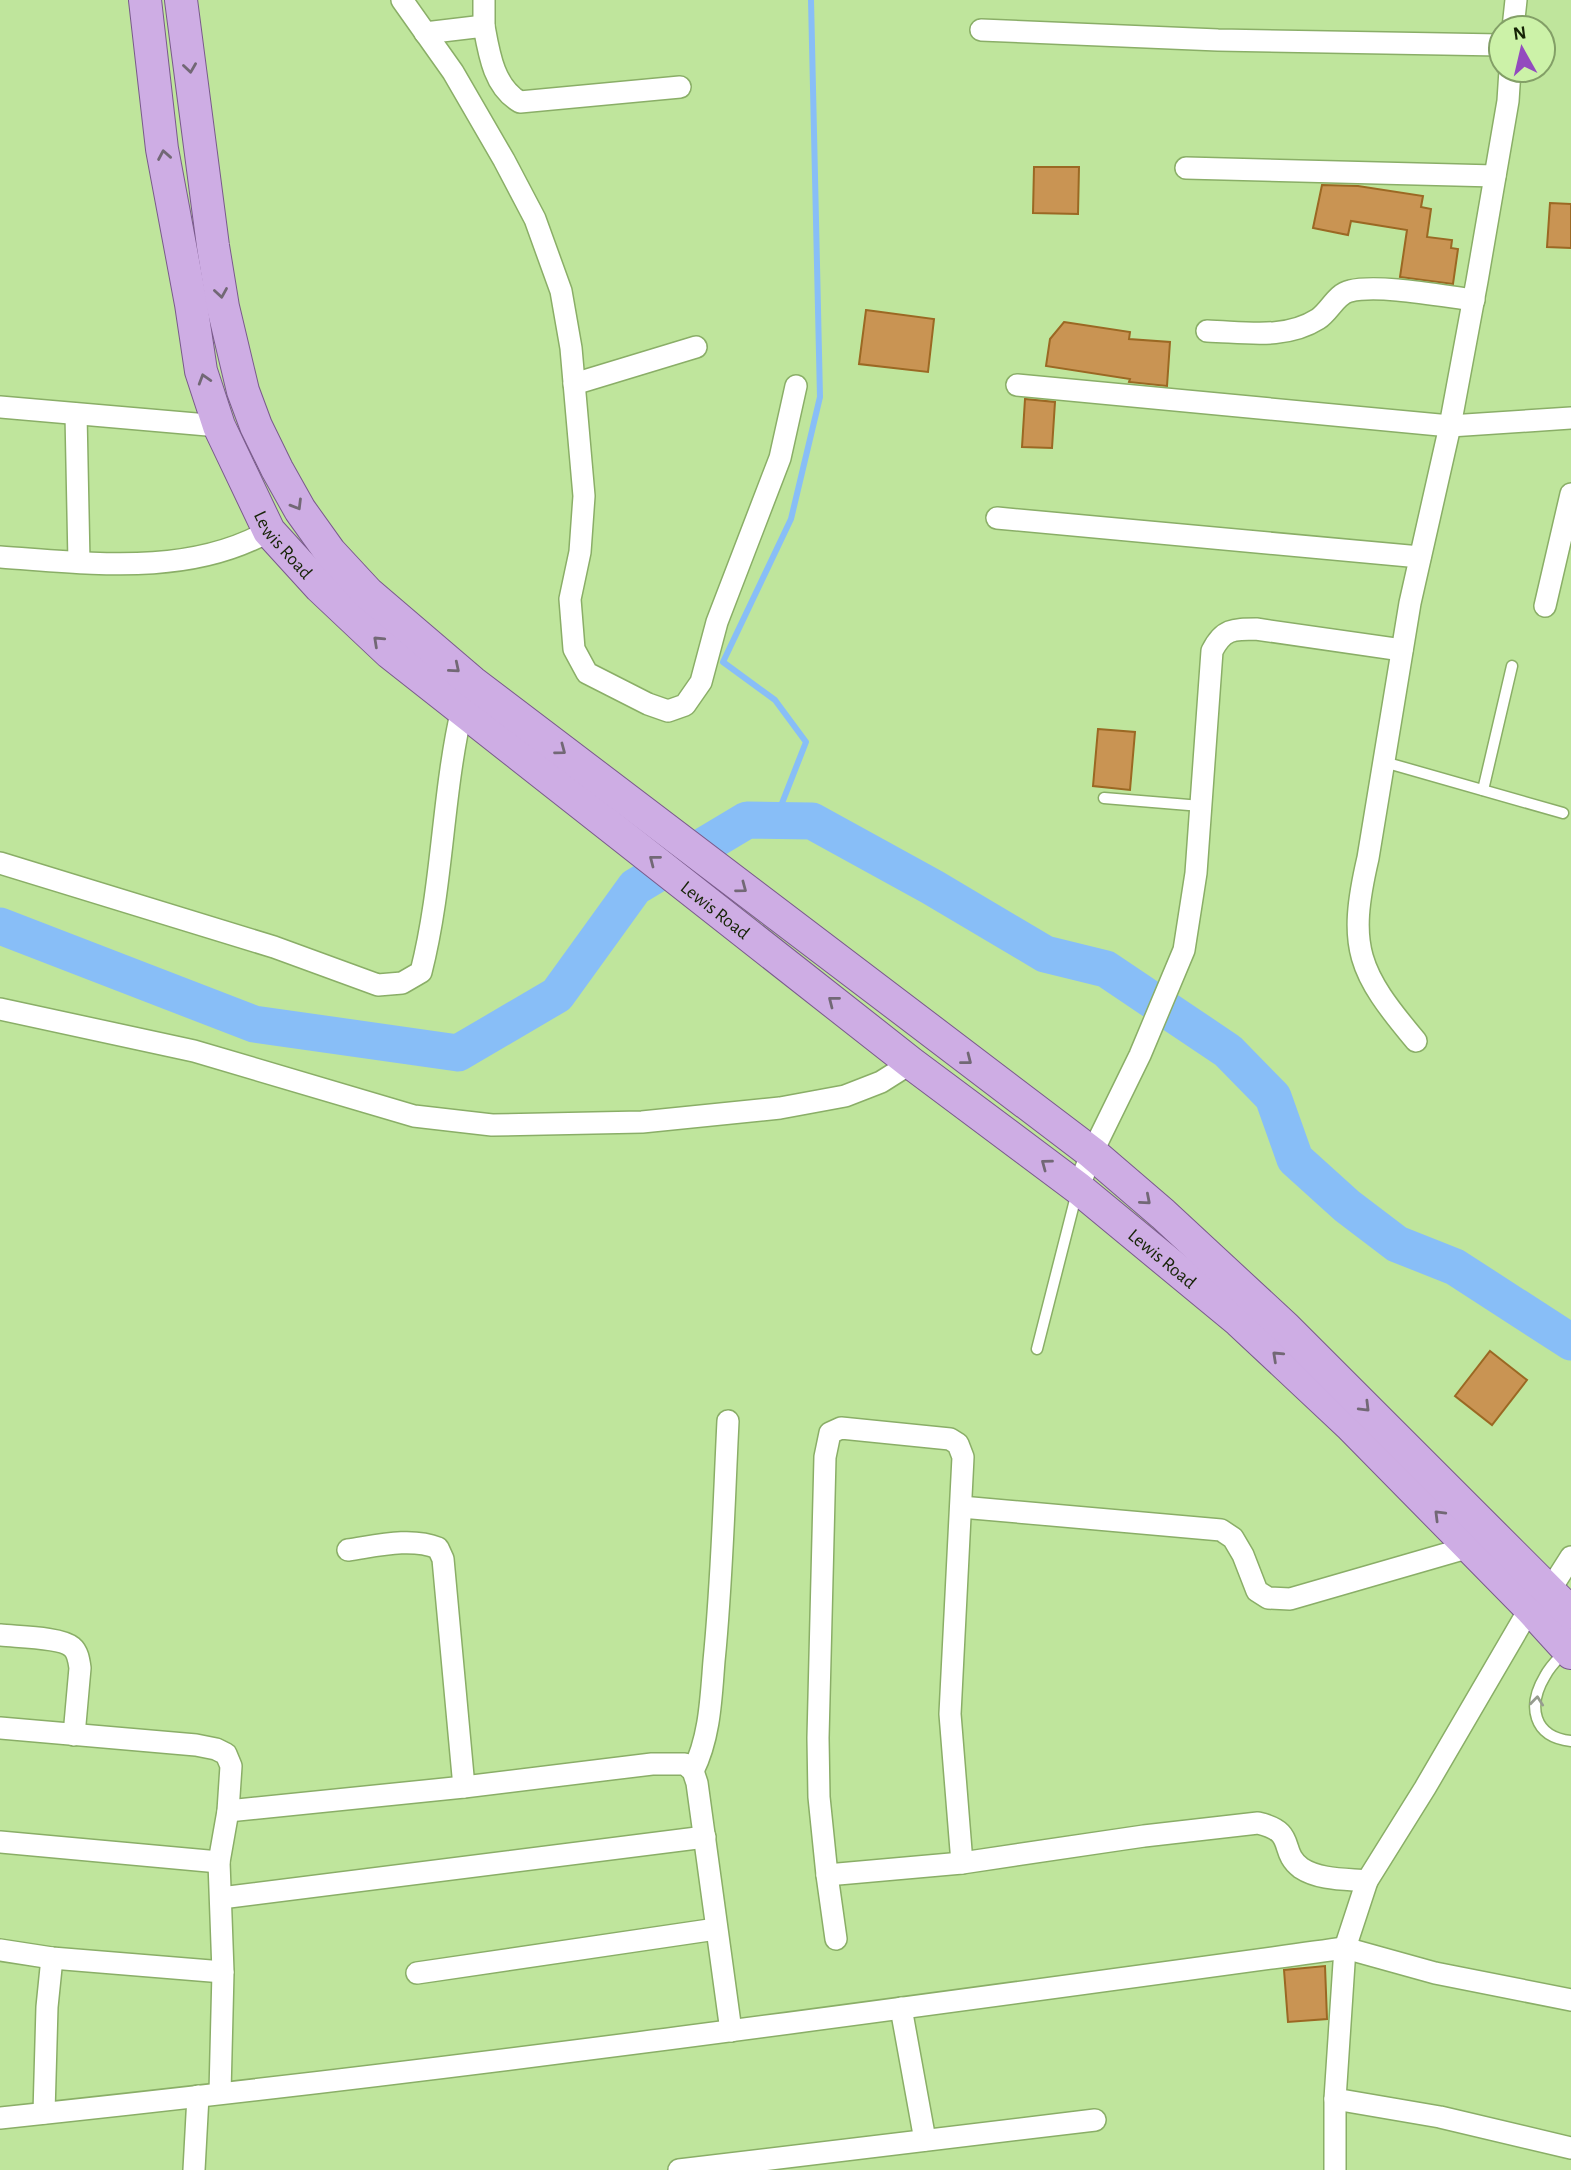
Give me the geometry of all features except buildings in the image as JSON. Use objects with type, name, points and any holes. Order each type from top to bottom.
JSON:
[{"type":"main road","name":"Lewis Road","points":[[145,0],[162,149],[201,371],[219,426],[270,531],[320,587],[390,653],[462,709],[498,720],[913,1018],[1092,1153],[1163,1214],[1286,1328],[1550,1604],[1569,1651]]},
{"type":"main road","name":"Lewis Road","points":[[181,0],[223,307],[243,391],[267,448],[300,510],[330,552],[368,593],[472,682],[498,720],[911,1063],[1078,1188],[1239,1321],[1350,1425],[1470,1547],[1550,1604]]},
{"type":"main road","points":[[235,461],[267,448]]},
{"type":"street","points":[[402,0],[481,118],[535,219],[561,291],[571,348],[583,496],[580,552],[570,599],[574,649],[587,673],[648,704],[668,711],[685,705],[701,682],[717,622],[780,458],[796,386]]},
{"type":"street","points":[[484,0],[484,26],[497,78],[508,95],[520,102],[680,87]]},
{"type":"street","points":[[425,33],[484,26]]},
{"type":"street","points":[[981,30],[1218,40],[1487,45]]},
{"type":"street","points":[[1416,1041],[1375,989],[1365,969],[1359,949],[1358,931],[1361,889],[1402,650],[1474,300],[1509,84]]},
{"type":"street","points":[[1186,168],[1495,176]]},
{"type":"street","points":[[1208,331],[1282,333],[1303,327],[1321,317],[1346,291],[1367,288],[1474,300]]},
{"type":"street","points":[[574,384],[696,347]]},
{"type":"street","points":[[1017,385],[1450,426],[1571,418]]},
{"type":"street","points":[[0,407],[219,426]]},
{"type":"street","points":[[76,414],[79,562]]},
{"type":"street","points":[[1545,606],[1571,494]]},
{"type":"street","points":[[997,518],[1420,557]]},
{"type":"street","points":[[0,557],[79,562],[171,563],[215,554],[250,542],[270,531]]},
{"type":"street","points":[[1078,1188],[1140,1055],[1184,950],[1196,873],[1212,651],[1219,637],[1234,629],[1256,629],[1402,650]]},
{"type":"street","points":[[0,863],[274,947],[377,985],[402,984],[421,972],[427,949],[452,750],[462,709]]},
{"type":"street","points":[[0,1009],[194,1051],[414,1116],[492,1125],[642,1122],[780,1108],[845,1096],[881,1082],[911,1063]]},
{"type":"street","points":[[693,1771],[706,1734],[712,1686],[728,1421]]},
{"type":"street","points":[[836,1939],[819,1797],[818,1738],[825,1457],[830,1433],[841,1428],[950,1439],[958,1444],[962,1457],[950,1714],[962,1863]]},
{"type":"street","points":[[961,1507],[1221,1530],[1233,1538],[1257,1591],[1268,1598],[1290,1599],[1470,1547]]},
{"type":"street","points":[[348,1550],[413,1544],[427,1544],[438,1548],[443,1559],[464,1787]]},
{"type":"street","points":[[1335,2170],[1335,2099],[1345,1948],[1367,1881],[1425,1788],[1550,1604],[1571,1557]]},
{"type":"street","points":[[0,1635],[61,1642],[72,1647],[80,1668],[74,1735]]},
{"type":"street","points":[[0,1728],[196,1745],[226,1754],[231,1766],[228,1811],[219,1862],[223,1972],[220,2093]]},
{"type":"street","points":[[228,1811],[464,1787],[669,1762],[685,1764],[693,1771],[697,1783],[731,2031]]},
{"type":"street","points":[[827,1875],[962,1863],[1144,1836],[1258,1823],[1274,1826],[1284,1835],[1292,1857],[1307,1871],[1315,1875],[1367,1881]]},
{"type":"street","points":[[221,1898],[705,1837]]},
{"type":"street","points":[[0,1842],[219,1862]]},
{"type":"street","points":[[417,1973],[716,1928]]},
{"type":"street","points":[[0,2118],[731,2031],[1345,1948],[1435,1973],[1571,2000]]},
{"type":"street","points":[[0,1950],[52,1958],[223,1972]]},
{"type":"street","points":[[44,2113],[52,1958]]},
{"type":"street","points":[[901,2008],[925,2140]]},
{"type":"street","points":[[194,2170],[198,2096]]},
{"type":"street","points":[[1335,2099],[1440,2117],[1571,2148]]},
{"type":"street","points":[[679,2170],[1095,2120]]},
{"type":"lane","points":[[1483,790],[1512,666]]},
{"type":"lane","points":[[1384,762],[1563,813]]},
{"type":"lane","points":[[1104,798],[1201,806]]},
{"type":"lane","points":[[1037,1349],[1078,1188]]},
{"type":"lane","points":[[1569,1651],[1546,1673],[1534,1704],[1539,1725],[1547,1735],[1571,1741]]},
{"type":"waterway","points":[[775,821],[806,742],[775,700],[723,662],[791,519],[820,397],[811,0]]},
{"type":"waterway","points":[[0,926],[254,1024],[458,1053],[557,995],[635,887],[747,820],[812,821],[932,887],[1045,954],[1106,969],[1228,1051],[1273,1097],[1295,1159],[1347,1206],[1397,1244],[1455,1267],[1571,1342]]}]
